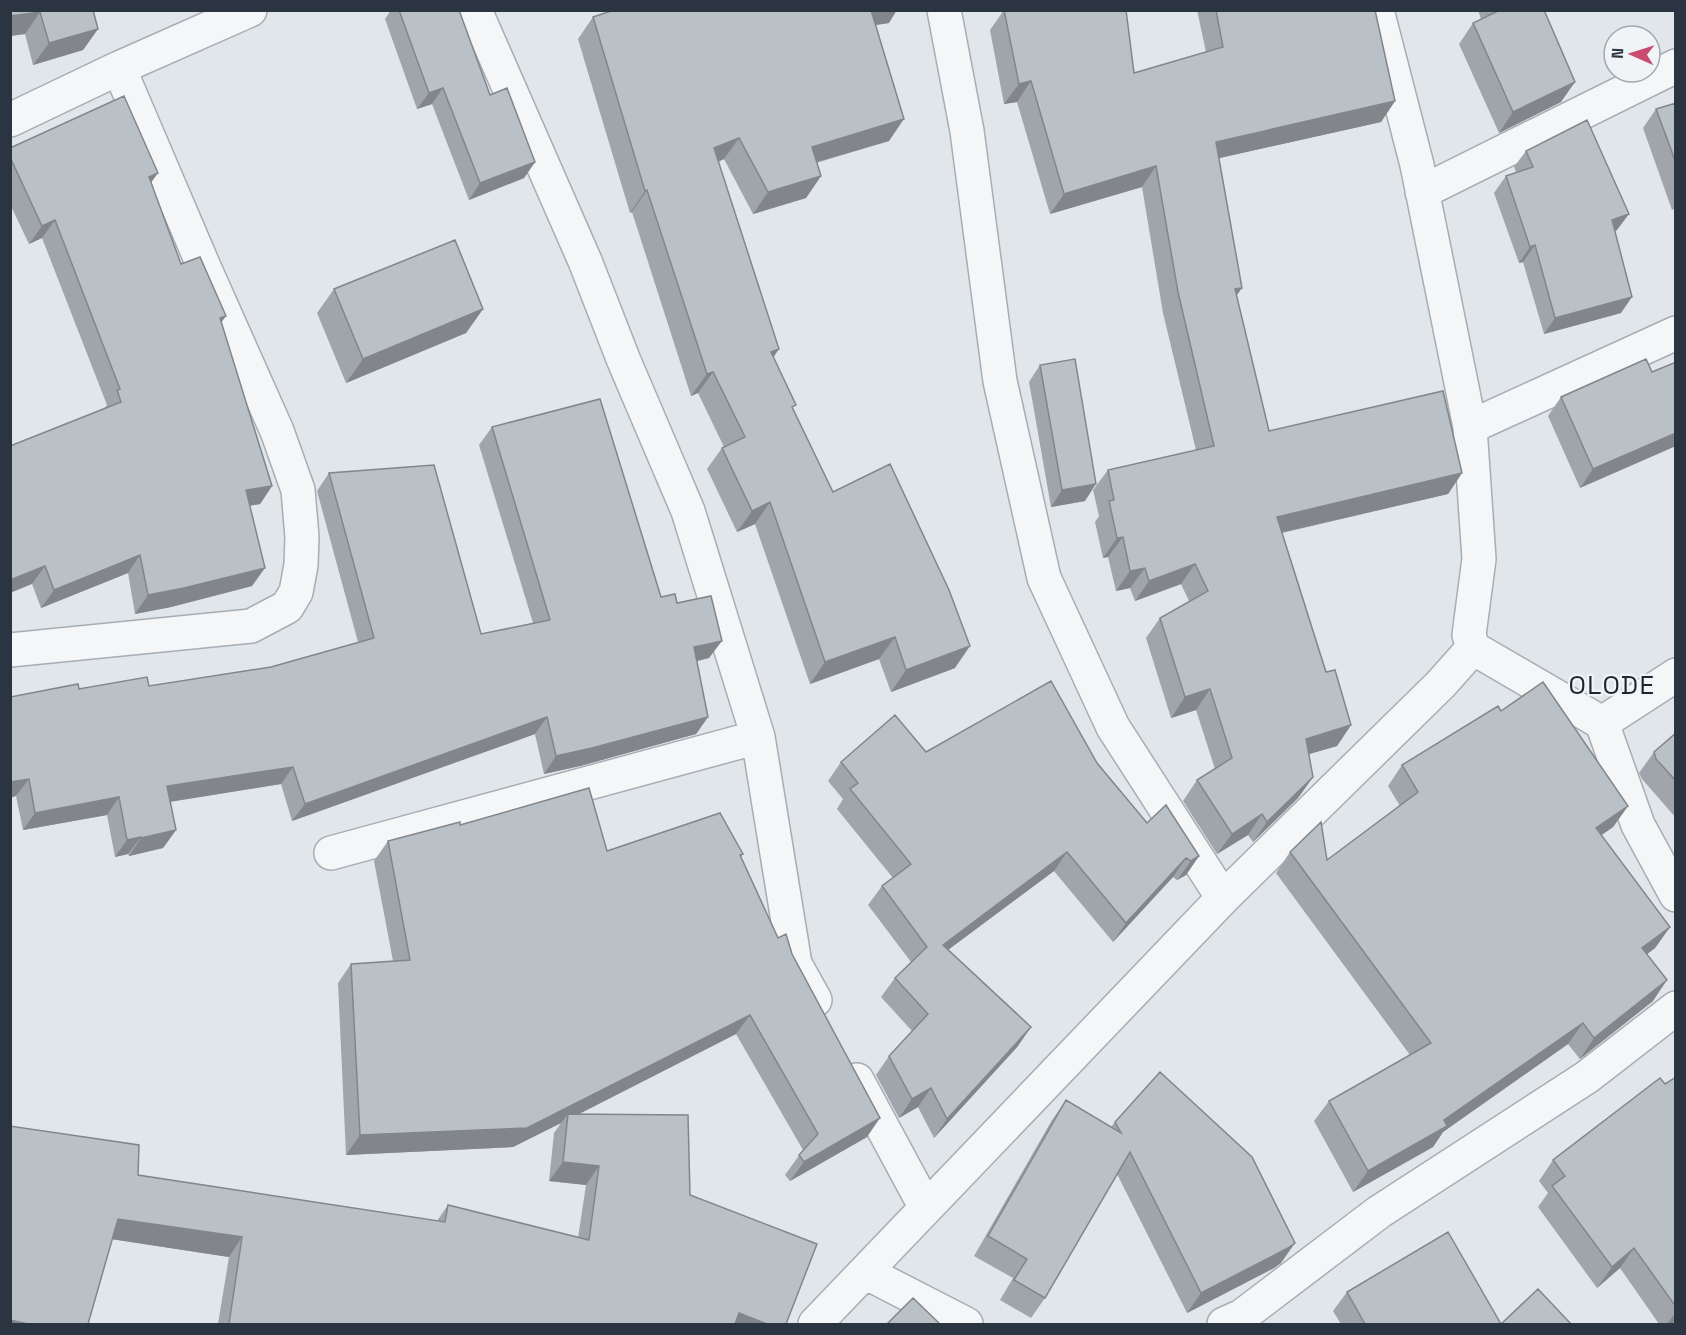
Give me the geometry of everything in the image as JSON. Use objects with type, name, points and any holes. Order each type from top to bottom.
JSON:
[{"type":"street","points":[[10,120],[119,68],[250,10]]},
{"type":"street","points":[[475,10],[585,261],[624,361],[688,511],[758,737],[795,964],[828,1025]]},
{"type":"street","points":[[944,10],[967,131],[1000,381],[1044,578],[1113,727],[1223,898]]},
{"type":"street","points":[[1377,10],[1417,165],[1470,427],[1479,559],[1469,635],[1473,648],[1602,723],[1638,825],[1676,895]]},
{"type":"street","points":[[1422,192],[1676,66]]},
{"type":"street","points":[[10,650],[251,626],[287,607],[296,592],[301,565],[302,537],[298,490],[277,431],[119,68]]},
{"type":"street","points":[[1470,427],[1676,333]]},
{"type":"street","points":[[815,1324],[1223,898],[1441,684],[1473,648]]},
{"type":"street","points":[[1602,723],[1676,675]]},
{"type":"street","points":[[331,854],[758,737]]},
{"type":"street","points":[[1224,1324],[1242,1316],[1379,1212],[1587,1077],[1676,1008]]},
{"type":"street","points":[[844,1055],[926,1208]]},
{"type":"street","points":[[865,1272],[966,1324]]},
{"type":"building","points":[[10,10],[93,10],[98,29],[49,43],[40,12],[10,16]]},
{"type":"building","points":[[399,10],[459,10],[490,95],[507,88],[535,162],[480,183],[443,88],[429,93]]},
{"type":"building","points":[[614,10],[871,10],[904,119],[812,147],[821,176],[768,192],[739,138],[714,148],[779,349],[771,352],[796,405],[792,407],[833,492],[890,464],[949,590],[970,646],[906,670],[895,637],[825,662],[770,502],[752,511],[722,448],[745,437],[713,372],[707,374],[647,190],[645,191],[593,17]]},
{"type":"building","points":[[1004,10],[1126,10],[1134,73],[1223,47],[1216,10],[1375,10],[1395,101],[1216,142],[1242,288],[1235,289],[1269,431],[1443,391],[1462,473],[1277,517],[1326,672],[1335,670],[1351,725],[1306,739],[1313,777],[1267,822],[1262,814],[1232,834],[1197,780],[1232,758],[1210,689],[1185,697],[1160,618],[1208,591],[1195,564],[1149,581],[1145,568],[1130,571],[1123,537],[1117,538],[1109,501],[1114,500],[1108,470],[1214,446],[1178,292],[1156,166],[1064,194],[1031,81],[1019,84]]},
{"type":"building","points":[[1500,10],[1544,10],[1575,82],[1513,112],[1473,23]]},
{"type":"building","points":[[124,96],[158,173],[149,177],[181,264],[200,257],[226,316],[220,318],[272,486],[246,490],[265,568],[148,595],[140,555],[54,590],[45,566],[10,580],[10,446],[121,402],[117,390],[120,389],[55,220],[42,226],[10,157],[10,148]]},
{"type":"building","points":[[1676,103],[1676,163],[1656,109]]},
{"type":"building","points":[[1587,120],[1629,214],[1612,220],[1632,297],[1555,318],[1535,245],[1530,247],[1506,176],[1533,167],[1526,151]]},
{"type":"building","points":[[455,240],[483,309],[363,359],[334,289]]},
{"type":"building","points":[[1075,359],[1096,484],[1062,490],[1040,365]]},
{"type":"building","points":[[1646,359],[1652,372],[1676,362],[1676,433],[1593,469],[1561,397]]},
{"type":"building","points":[[600,399],[661,597],[675,594],[677,603],[711,596],[722,641],[694,647],[708,717],[556,756],[547,717],[305,804],[293,767],[167,786],[176,830],[127,840],[119,797],[35,813],[29,779],[10,782],[10,697],[78,684],[79,689],[147,677],[149,686],[271,667],[374,638],[329,473],[434,465],[481,634],[550,620],[492,427]]},
{"type":"building","points":[[1051,681],[1097,763],[1147,823],[1166,805],[1199,856],[1191,861],[1186,858],[1126,923],[1067,852],[943,945],[1031,1027],[947,1119],[931,1088],[912,1099],[889,1056],[928,1014],[895,978],[927,947],[882,886],[911,864],[850,789],[858,783],[841,762],[895,715],[926,752]]},
{"type":"building","points":[[1543,682],[1628,806],[1596,828],[1670,927],[1642,948],[1667,980],[1594,1038],[1583,1023],[1444,1120],[1447,1126],[1368,1171],[1329,1101],[1431,1043],[1290,852],[1321,822],[1327,860],[1418,792],[1402,765],[1498,706],[1501,711]]},
{"type":"building","points":[[1676,733],[1676,781],[1656,759],[1654,752]]},
{"type":"building","points":[[589,788],[607,851],[720,813],[743,854],[740,855],[778,938],[786,934],[792,954],[880,1118],[804,1162],[799,1155],[818,1134],[750,1015],[527,1128],[360,1135],[351,964],[410,960],[388,841],[460,822],[460,825]]},
{"type":"building","points":[[1160,1072],[1252,1157],[1295,1243],[1201,1293],[1130,1152],[1045,1298],[1014,1280],[1027,1259],[988,1236],[1066,1100],[1121,1133],[1115,1122]]},
{"type":"building","points":[[1676,1077],[1676,1307],[1634,1248],[1612,1267],[1552,1186],[1565,1176],[1553,1160],[1660,1078],[1665,1084]]},
{"type":"building","points":[[568,1114],[688,1115],[690,1195],[817,1244],[786,1324],[767,1324],[739,1313],[735,1324],[229,1324],[242,1237],[118,1219],[88,1324],[28,1324],[10,1320],[10,1126],[139,1145],[138,1175],[445,1222],[448,1205],[589,1240],[599,1166],[563,1162]]},
{"type":"building","points":[[1448,1232],[1501,1324],[1365,1324],[1347,1292]]},
{"type":"building","points":[[1538,1289],[1571,1324],[1501,1324]]},
{"type":"building","points":[[913,1298],[940,1324],[887,1324]]},
{"type":"district","name":"OLODE","points":[[1612,685]]}]
